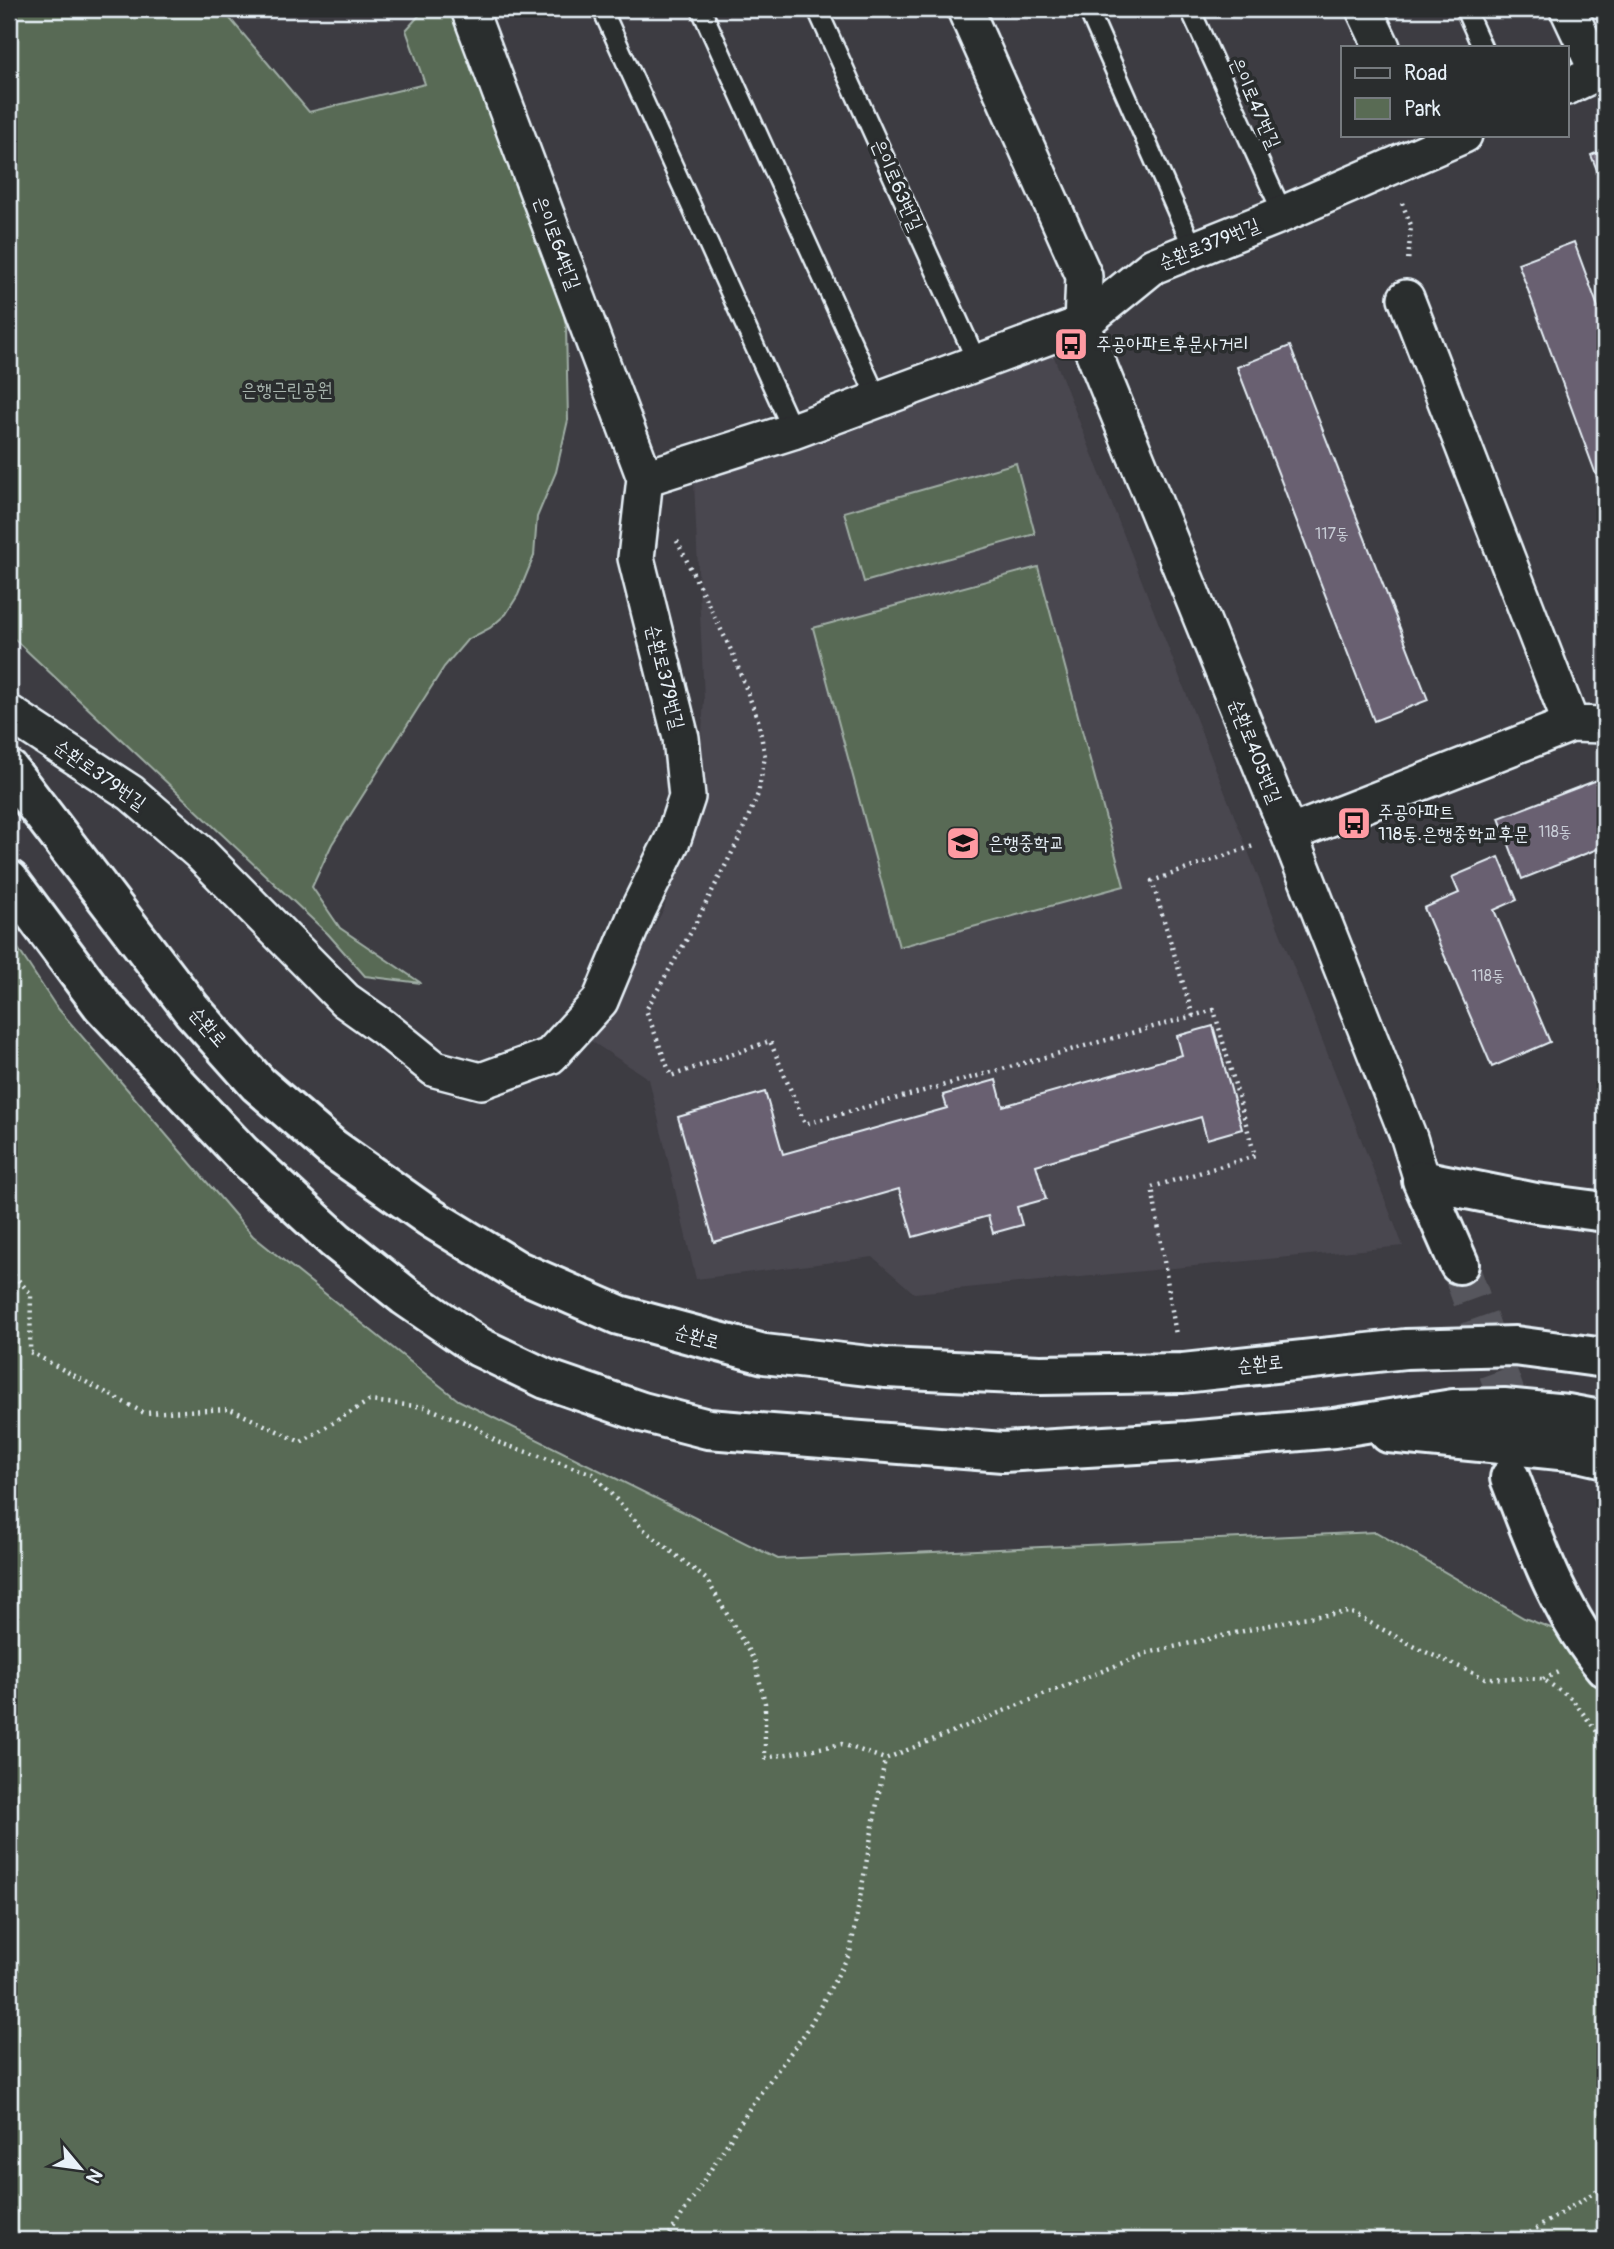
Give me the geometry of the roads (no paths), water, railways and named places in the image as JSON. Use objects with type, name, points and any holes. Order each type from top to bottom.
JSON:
[{"type":"main road","name":"순환로","points":[[9,770],[192,1010],[258,1084],[331,1148],[431,1218],[518,1271],[618,1315],[764,1354],[886,1368],[1040,1375],[1183,1373],[1405,1349],[1515,1346],[1605,1358]]},
{"type":"main road","points":[[9,880],[102,1005],[251,1163],[335,1240],[405,1296],[479,1347],[546,1379],[642,1412],[708,1429],[1003,1452],[1188,1441],[1334,1428],[1453,1409],[1504,1408],[1605,1421]]},
{"type":"main road","points":[[1422,1180],[1536,1203],[1605,1212]]},
{"type":"main road","points":[[1422,1180],[1451,1264]]},
{"type":"main road","points":[[1334,1428],[1579,1452],[1605,1458]]},
{"type":"main road","points":[[1605,1622],[1592,1605],[1522,1476],[1534,1540],[1561,1597],[1595,1656],[1605,1667]]},
{"type":"street","name":"은이로64번길","points":[[469,9],[645,478]]},
{"type":"street","points":[[965,9],[1084,276],[1082,324]]},
{"type":"street","points":[[1364,9],[1382,46]]},
{"type":"street","points":[[1568,9],[1590,76]]},
{"type":"street","name":"순환로379번길","points":[[9,713],[131,793],[199,852],[345,1000],[435,1069],[481,1081],[550,1056],[600,1001],[638,910],[673,839],[687,797],[681,738],[636,558],[645,478],[793,431],[1082,324],[1153,266],[1283,214],[1427,143],[1459,136]]},
{"type":"street","points":[[1406,298],[1571,724]]},
{"type":"street","name":"순환로405번길","points":[[1082,324],[1289,834],[1409,1138],[1422,1180]]},
{"type":"street","points":[[1289,834],[1571,724],[1605,725]]},
{"type":"lane","points":[[601,9],[793,431]]},
{"type":"lane","points":[[701,9],[878,400]]},
{"type":"lane","name":"은이로63번길","points":[[817,9],[977,362]]},
{"type":"lane","points":[[1088,9],[1194,250]]},
{"type":"lane","name":"은이로47번길","points":[[1190,9],[1283,214]]},
{"type":"lane","points":[[1465,9],[1482,46]]},
{"type":"tunnel","points":[[1459,1264],[1535,1475]]},
{"type":"place","name":"주공아파트후문사거리","points":[[1071,344]]},
{"type":"place","name":"주공아파트 118동.은행중학교후문","points":[[1354,823]]},
{"type":"place","name":"은행중학교","points":[[963,843]]},
{"type":"park label","name":"은행근린공원","points":[[287,390]]}]
